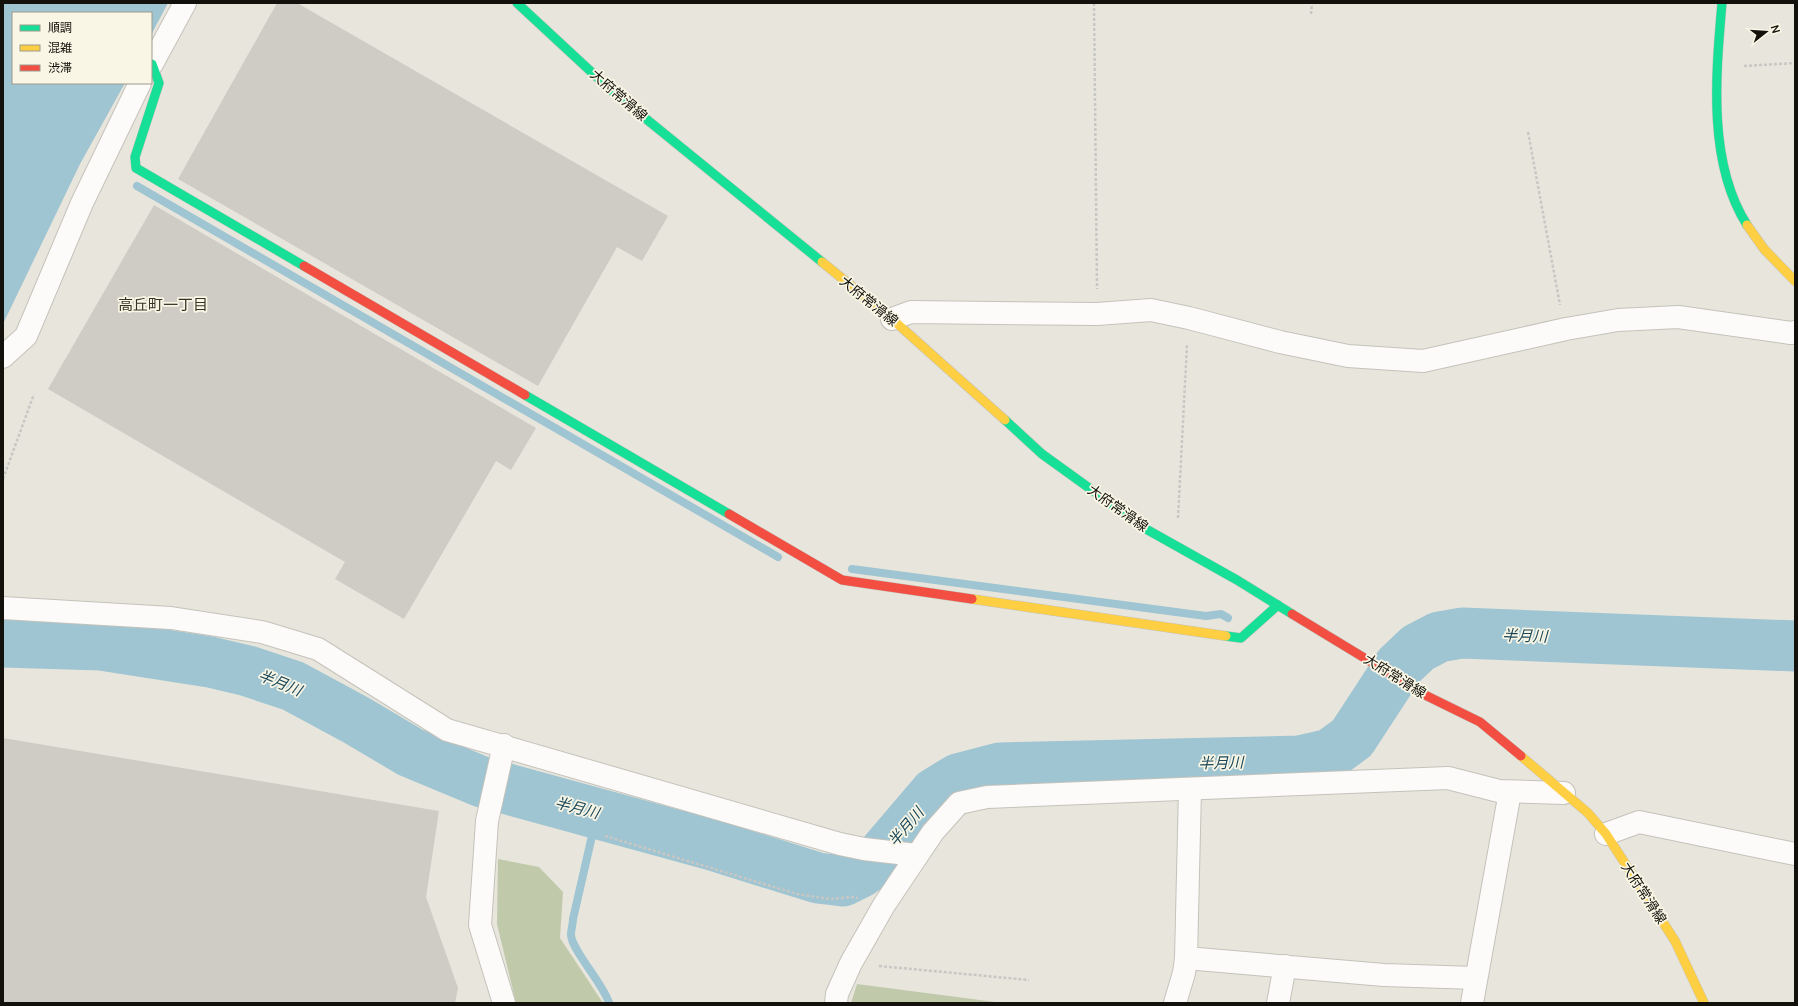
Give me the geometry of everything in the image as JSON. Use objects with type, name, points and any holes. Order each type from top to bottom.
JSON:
[{"type":"street","points":[[152,62],[185,3]]},
{"type":"street","name":"大府常滑線","points":[[517,3],[613,92],[892,319],[1042,454],[1146,529],[1278,605],[1427,696],[1480,722],[1588,813],[1606,834],[1676,940],[1704,1003]]},
{"type":"street","points":[[1722,3],[1717,67],[1718,128],[1722,157],[1729,184],[1740,214],[1770,256],[1795,281]]},
{"type":"street","points":[[152,66],[159,83],[135,157],[136,168],[842,580],[1241,638],[1278,605]]},
{"type":"street","points":[[3,357],[26,336],[82,203],[140,84]]},
{"type":"street","points":[[892,319],[911,312],[1097,314],[1151,310],[1189,318],[1280,342],[1348,356],[1423,361],[1566,329],[1618,320],[1678,317],[1795,332]]},
{"type":"street","points":[[3,608],[171,618],[262,632],[318,649],[447,730],[824,839],[864,849],[908,854]]},
{"type":"street","points":[[504,746],[497,771],[488,821],[480,925],[504,1003]]},
{"type":"street","points":[[836,1003],[837,994],[851,963],[884,904],[908,854],[933,832],[959,803],[988,797],[1448,778],[1499,792],[1564,793]]},
{"type":"street","points":[[1175,1003],[1184,973],[1186,958],[1190,789]]},
{"type":"street","points":[[1472,1003],[1510,792]]},
{"type":"street","points":[[1606,834],[1639,822],[1795,854]]},
{"type":"street","points":[[1186,958],[1384,975],[1476,978]]},
{"type":"street","points":[[1278,1003],[1285,966]]},
{"type":"path","points":[[1094,3],[1097,314]]},
{"type":"path","points":[[1311,14],[1312,3]]},
{"type":"path","points":[[1717,67],[1795,63]]},
{"type":"path","points":[[1528,132],[1559,300],[1566,329]]},
{"type":"path","points":[[1172,543],[1177,533],[1189,318]]},
{"type":"path","points":[[3,479],[34,394]]},
{"type":"path","points":[[606,836],[797,894],[830,899],[852,897],[884,904]]},
{"type":"path","points":[[851,963],[1030,980]]},
{"type":"green space","points":[[498,859],[539,867],[563,892],[560,938],[603,1003],[516,1003],[497,924]]},
{"type":"green space","points":[[857,984],[1003,1003],[851,1003]]},
{"type":"water","points":[[3,3],[168,3],[152,33],[152,12],[12,12],[12,84],[124,84],[80,164],[3,324]]},
{"type":"building","points":[[277,3],[297,3],[668,216],[642,261],[617,247],[538,386],[178,179]]},
{"type":"building","points":[[154,205],[536,428],[511,470],[496,461],[404,619],[335,579],[345,562],[48,389]]},
{"type":"building","points":[[3,738],[439,811],[426,897],[458,988],[455,1003],[3,1003]]},
{"type":"waterway","points":[[137,186],[778,557]]},
{"type":"waterway","points":[[852,569],[1206,616],[1221,614],[1228,618]]},
{"type":"waterway","name":"半月川","points":[[3,642],[101,645],[210,662],[248,671],[293,686],[356,720],[410,752],[482,782],[712,845],[818,878],[843,881],[859,873],[877,861],[935,793],[958,779],[1000,768],[1299,761],[1330,754],[1352,738],[1399,666],[1418,648],[1439,637],[1462,633],[1795,646]]},
{"type":"waterway","points":[[597,814],[573,919],[571,935],[577,950],[601,986],[609,1003]]},
{"type":"traffic: fast","points":[[517,3],[613,92],[822,262]]},
{"type":"traffic: fast","points":[[1722,3],[1717,87],[1717,117],[1720,146],[1725,174],[1734,200],[1747,225]]},
{"type":"traffic: fast","points":[[152,64],[159,83],[135,157],[136,168],[304,266]]},
{"type":"traffic: fast","points":[[525,395],[729,514]]},
{"type":"traffic: fast","points":[[1005,420],[1042,454],[1146,529],[1237,580],[1292,614]]},
{"type":"traffic: fast","points":[[1226,636],[1241,638],[1278,605]]},
{"type":"traffic: slow","points":[[1747,225],[1764,249],[1795,281]]},
{"type":"traffic: slow","points":[[822,262],[892,319],[1005,420]]},
{"type":"traffic: slow","points":[[972,599],[1226,636]]},
{"type":"traffic: slow","points":[[1521,756],[1588,813],[1606,834],[1675,941],[1704,1003]]},
{"type":"traffic: jam","points":[[304,266],[525,395]]},
{"type":"traffic: jam","points":[[729,514],[842,580],[972,599]]},
{"type":"traffic: jam","points":[[1292,614],[1427,696],[1480,722],[1521,756]]},
{"type":"district","name":"高丘町一丁目","points":[[163,305]]}]
